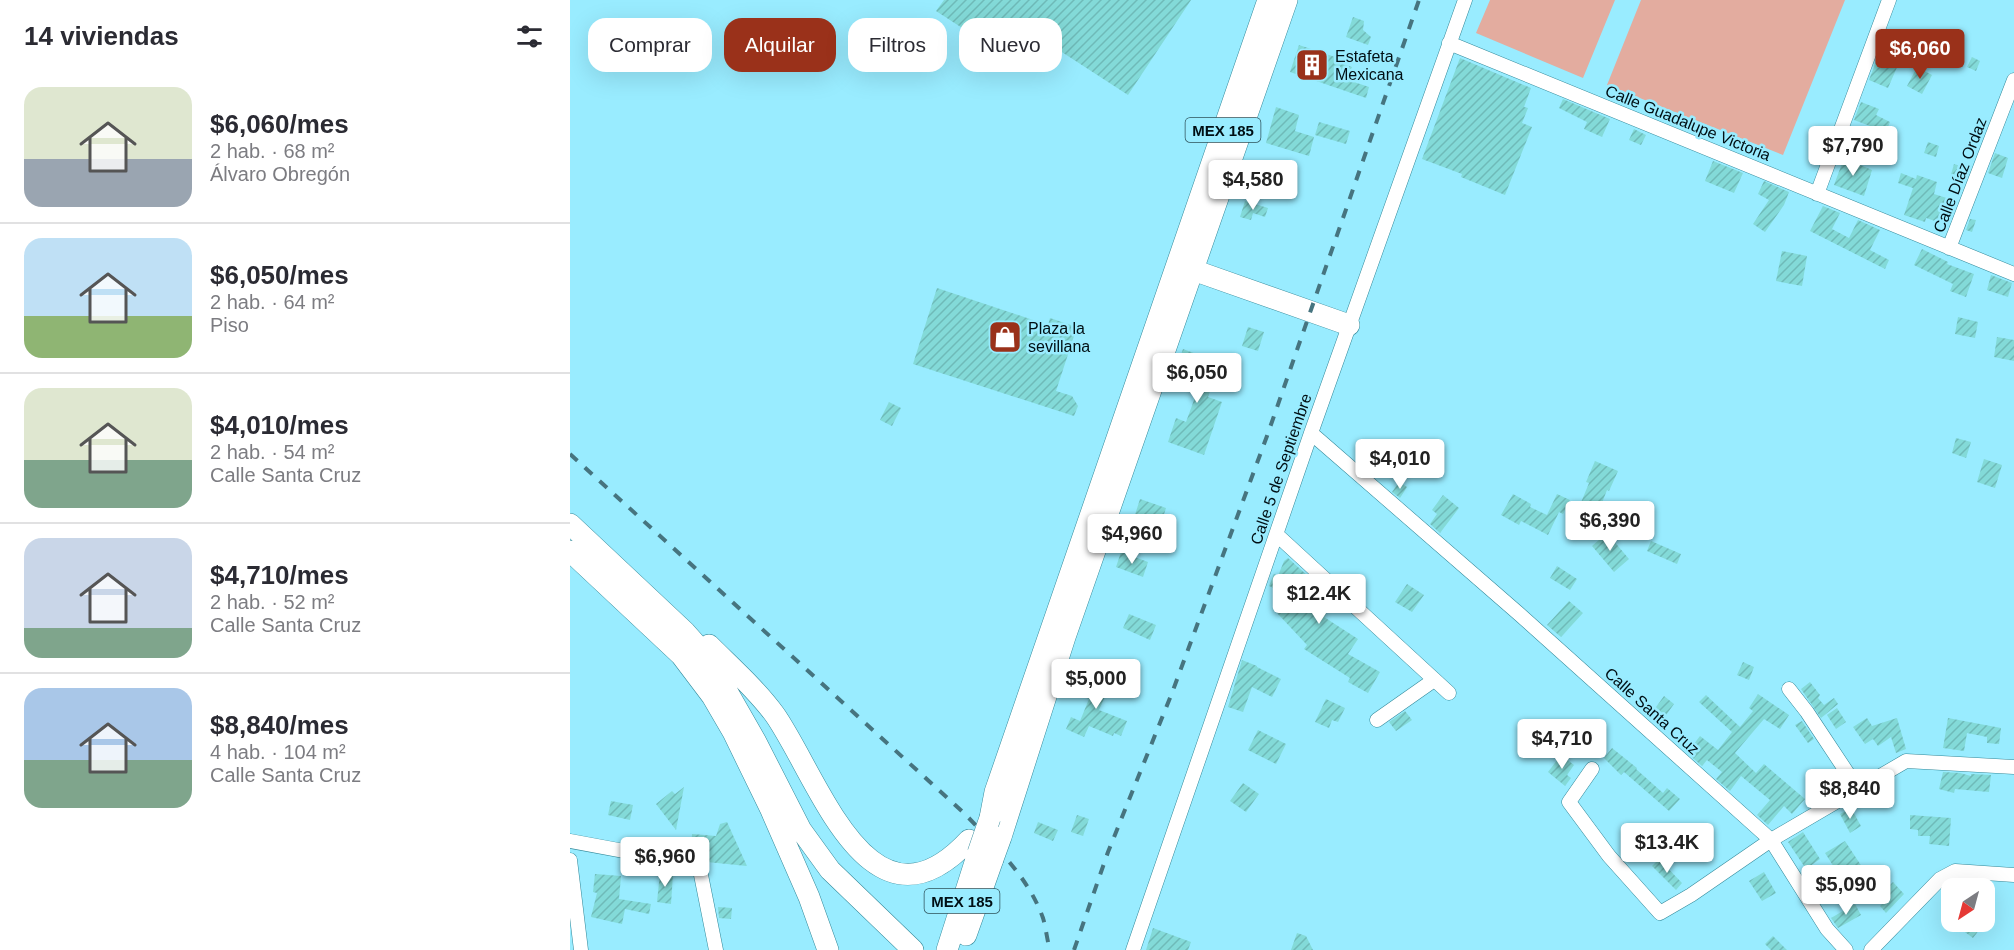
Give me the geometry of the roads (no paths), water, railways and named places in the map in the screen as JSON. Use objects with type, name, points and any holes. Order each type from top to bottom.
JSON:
[{"type":"main road","name":"MEX 185","points":[[947,950],[980,851],[1001,837],[1268,0]]},
{"type":"main road","name":"MEX 185","points":[[961,950],[980,851],[984,816],[995,792],[1185,265],[1287,0]]},
{"type":"main road","points":[[1185,265],[1349,325]]},
{"type":"main road","points":[[570,524],[685,632],[708,658],[756,742],[801,830],[830,870],[913,950]]},
{"type":"main road","points":[[570,551],[681,655],[712,696],[733,732],[771,810],[809,897],[828,950]]},
{"type":"main road","points":[[616,566],[699,636],[758,693],[789,737],[840,828],[854,846],[868,858],[883,868],[912,873],[930,870],[980,851]]},
{"type":"main road","points":[[771,810],[818,873],[901,950]]},
{"type":"street","name":"Calle 5 de Septiembre","points":[[1133,950],[1311,433],[1465,0]]},
{"type":"street","points":[[1817,194],[1889,0]]},
{"type":"street","name":"Calle Guadalupe Victoria","points":[[1449,43],[2014,274]]},
{"type":"street","name":"Calle Díaz Ordaz","points":[[1950,248],[2014,80]]},
{"type":"street","name":"Calle Santa Cruz","points":[[1311,433],[1605,690],[1771,840],[1827,929],[1846,950]]},
{"type":"street","points":[[1276,534],[1449,693]]},
{"type":"street","points":[[1377,720],[1434,680]]},
{"type":"street","points":[[1789,689],[1858,789]]},
{"type":"street","points":[[1592,769],[1569,802],[1609,856],[1660,913],[1691,895],[1771,840],[1906,761],[2014,767]]},
{"type":"street","points":[[570,842],[699,865],[717,950]]},
{"type":"street","points":[[570,860],[574,930],[581,950]]},
{"type":"street","points":[[1871,950],[1940,879],[1955,871],[2014,875]]},
{"type":"railway","points":[[1074,950],[1108,852],[1172,693],[1267,436],[1419,0]]},
{"type":"railway","points":[[570,454],[965,814],[998,849],[1029,888],[1043,918],[1050,950]]},
{"type":"place","name":"Estafeta Mexicana","points":[[1312,65]]},
{"type":"place","name":"Plaza la sevillana","points":[[1005,337]]}]
